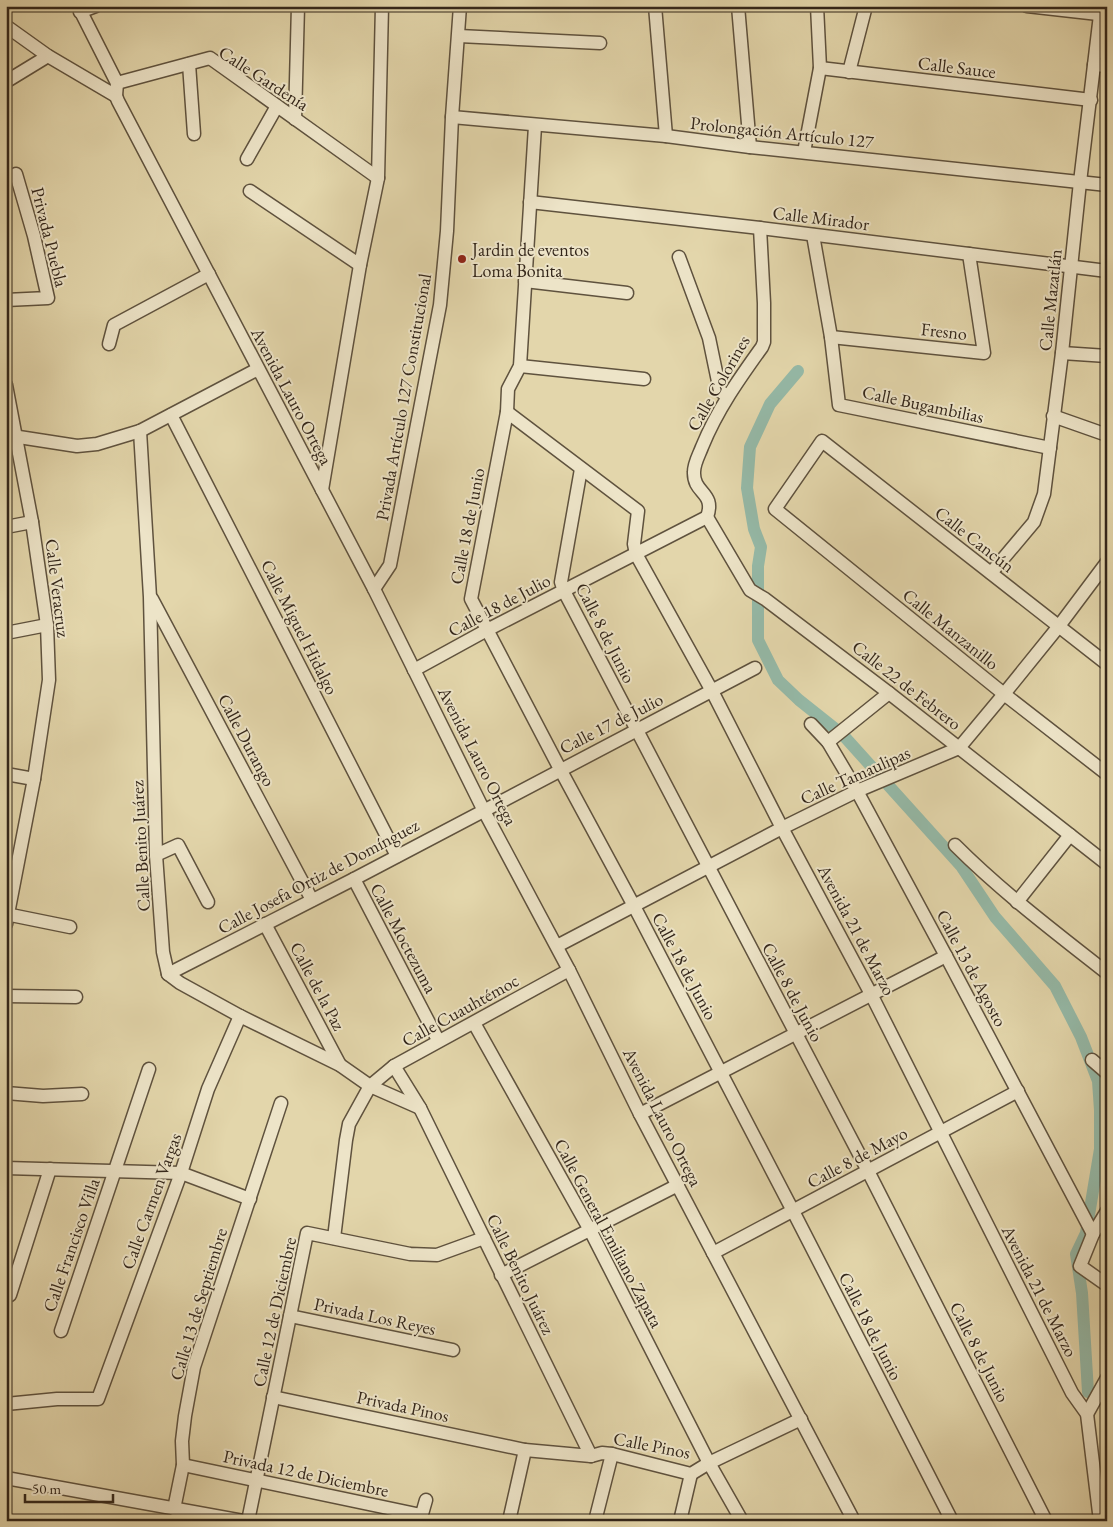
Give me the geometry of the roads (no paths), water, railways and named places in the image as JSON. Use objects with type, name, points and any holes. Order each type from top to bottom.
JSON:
[{"type":"street","points":[[79,9],[96,6]]},
{"type":"street","points":[[295,119],[298,6]]},
{"type":"street","points":[[322,490],[360,265],[378,178],[382,6]]},
{"type":"street","name":"Privada Artículo 127 Constitucional","points":[[374,589],[390,565],[440,305],[447,230],[452,117],[460,6]]},
{"type":"street","points":[[655,6],[666,136]]},
{"type":"street","points":[[738,6],[750,147]]},
{"type":"street","points":[[804,152],[820,68],[817,6]]},
{"type":"street","points":[[850,72],[866,6]]},
{"type":"street","points":[[1028,6],[1077,9],[1104,15]]},
{"type":"street","name":"Avenida Lauro Ortega","points":[[79,9],[116,90],[209,274],[374,589],[484,809],[557,946],[640,1114],[854,1521]]},
{"type":"street","name":"Calle Mazatlán","points":[[991,573],[1034,522],[1044,494],[1062,353],[1090,100],[1100,65],[1104,15]]},
{"type":"street","points":[[6,26],[48,56],[116,90]]},
{"type":"street","points":[[459,36],[600,43]]},
{"type":"street","points":[[7,81],[48,56]]},
{"type":"street","name":"Calle Gardenía","points":[[116,90],[210,58],[378,178]]},
{"type":"street","points":[[189,64],[194,134]]},
{"type":"street","name":"Calle Sauce","points":[[820,68],[1090,100]]},
{"type":"street","points":[[247,159],[277,106]]},
{"type":"street","name":"Prolongación Artículo 127","points":[[452,117],[535,126],[666,136],[750,147],[1107,185]]},
{"type":"street","points":[[535,126],[520,366],[644,378]]},
{"type":"street","name":"Privada Puebla","points":[[6,300],[48,298],[34,236],[16,174]]},
{"type":"street","points":[[250,190],[360,265]]},
{"type":"street","name":"Calle Mirador","points":[[530,202],[760,228],[1107,272]]},
{"type":"street","name":"Calle Colorines","points":[[707,517],[711,508],[710,502],[695,484],[695,465],[709,430],[727,396],[764,342],[760,228]]},
{"type":"street","name":"Calle Bugambilias","points":[[813,235],[839,405],[1050,448]]},
{"type":"street","name":"Fresno","points":[[830,337],[984,353],[969,254]]},
{"type":"street","points":[[679,258],[709,338],[720,391],[727,396]]},
{"type":"street","points":[[109,344],[114,325],[209,274]]},
{"type":"street","points":[[525,281],[627,293]]},
{"type":"street","points":[[1062,353],[1107,356]]},
{"type":"street","name":"Calle 18 de Junio","points":[[520,366],[508,388],[507,412],[471,598],[793,1211],[952,1521]]},
{"type":"street","points":[[12,436],[77,446],[97,444],[140,431],[258,369]]},
{"type":"street","name":"Calle Veracruz","points":[[6,385],[12,436],[32,522],[47,626],[49,680],[34,779],[7,918]]},
{"type":"street","name":"Avenida 21 de Marzo","points":[[507,412],[638,511],[634,544],[636,554],[712,691],[782,828],[871,994],[1072,1394],[1087,1414],[1100,1521]]},
{"type":"street","name":"Calle Miguel Hidalgo","points":[[172,415],[397,856]]},
{"type":"street","points":[[1053,416],[1107,435]]},
{"type":"street","name":"Calle Benito Juárez","points":[[140,431],[150,597],[156,855],[163,952],[168,974]]},
{"type":"street","name":"Calle Manzanillo","points":[[822,441],[775,509],[1004,694],[1107,774]]},
{"type":"street","name":"Calle Cancún","points":[[822,441],[1107,664]]},
{"type":"street","name":"Calle 8 de Junio","points":[[582,469],[561,582],[564,590],[868,1171],[1046,1521]]},
{"type":"street","name":"Calle 18 de Julio","points":[[414,670],[487,630],[707,517]]},
{"type":"street","name":"Calle 22 de Febrero","points":[[707,517],[750,590],[765,599],[889,693],[1107,864]]},
{"type":"street","points":[[6,527],[32,522]]},
{"type":"street","name":"Calle Tamaulipas","points":[[557,946],[782,828],[857,791],[959,748],[1059,626],[1107,562]]},
{"type":"street","name":"Calle Durango","points":[[150,597],[312,900]]},
{"type":"street","points":[[6,634],[47,626]]},
{"type":"street","name":"Calle 17 de Julio","points":[[484,809],[755,668]]},
{"type":"street","points":[[828,742],[889,693]]},
{"type":"street","name":"Calle 13 de Agosto","points":[[811,724],[828,742],[857,791],[1091,1230]]},
{"type":"street","points":[[6,774],[34,779]]},
{"type":"street","name":"Calle Josefa Ortiz de Domínguez","points":[[168,974],[354,879],[484,809]]},
{"type":"street","points":[[1017,902],[1070,835]]},
{"type":"street","points":[[156,855],[178,845],[208,902]]},
{"type":"street","points":[[955,846],[1017,902],[1107,973]]},
{"type":"street","name":"Calle Moctezuma","points":[[354,879],[438,1040]]},
{"type":"street","points":[[7,918],[70,927]]},
{"type":"street","name":"Calle de la Paz","points":[[265,924],[340,1065]]},
{"type":"street","points":[[640,1114],[946,956]]},
{"type":"street","name":"Calle Cuauhtémoc","points":[[370,1086],[394,1066],[438,1040],[474,1023],[569,970]]},
{"type":"street","points":[[168,974],[180,983],[240,1016],[340,1065],[370,1086],[420,1108]]},
{"type":"street","points":[[6,996],[76,997]]},
{"type":"street","name":"Calle Carmen Vargas","points":[[6,1404],[57,1399],[98,1400],[181,1173],[208,1089],[240,1016]]},
{"type":"street","name":"Calle General Emiliano Zapata","points":[[474,1023],[590,1230],[709,1463],[742,1521]]},
{"type":"street","points":[[1092,1060],[1107,1073]]},
{"type":"street","name":"Calle Benito Juárez","points":[[394,1066],[420,1108],[591,1456]]},
{"type":"street","name":"Calle Francisco Villa","points":[[61,1331],[149,1069]]},
{"type":"street","points":[[370,1086],[349,1124],[334,1238],[410,1254],[437,1255],[484,1238]]},
{"type":"street","name":"Calle 8 de Mayo","points":[[713,1253],[1018,1091]]},
{"type":"street","points":[[6,1093],[43,1096],[82,1094]]},
{"type":"street","name":"Calle 13 de Septiembre","points":[[174,1509],[183,1465],[184,1424],[194,1367],[281,1104]]},
{"type":"street","points":[[6,1168],[181,1173],[250,1199]]},
{"type":"street","points":[[10,1295],[50,1169]]},
{"type":"street","points":[[502,1275],[678,1185]]},
{"type":"street","points":[[1107,1211],[1091,1230],[1080,1266],[1107,1284]]},
{"type":"street","name":"Calle 12 de Diciembre","points":[[248,1521],[307,1232],[334,1238]]},
{"type":"street","name":"Privada Los Reyes","points":[[290,1316],[453,1350]]},
{"type":"street","points":[[1087,1414],[1107,1378]]},
{"type":"street","name":"Privada Pinos","points":[[273,1397],[525,1450]]},
{"type":"street","name":"Calle Pinos","points":[[525,1450],[591,1456],[602,1453],[612,1454],[691,1474],[709,1463],[801,1419]]},
{"type":"street","points":[[509,1521],[520,1480],[525,1450]]},
{"type":"street","points":[[595,1521],[612,1454]]},
{"type":"street","name":"Privada 12 de Diciembre","points":[[183,1465],[421,1518],[426,1500]]},
{"type":"street","points":[[680,1521],[691,1474]]},
{"type":"street","points":[[6,1478],[243,1521]]},
{"type":"waterway","points":[[798,371],[770,404],[750,447],[747,488],[754,529],[761,547],[758,566],[758,640],[778,680],[799,700],[843,735],[961,866],[995,917],[1055,986],[1081,1037],[1098,1081],[1100,1110],[1100,1149],[1086,1233],[1076,1254],[1082,1293],[1088,1392]]},
{"type":"place","name":"Jardin de eventos Loma Bonita","points":[[462,259]]}]
